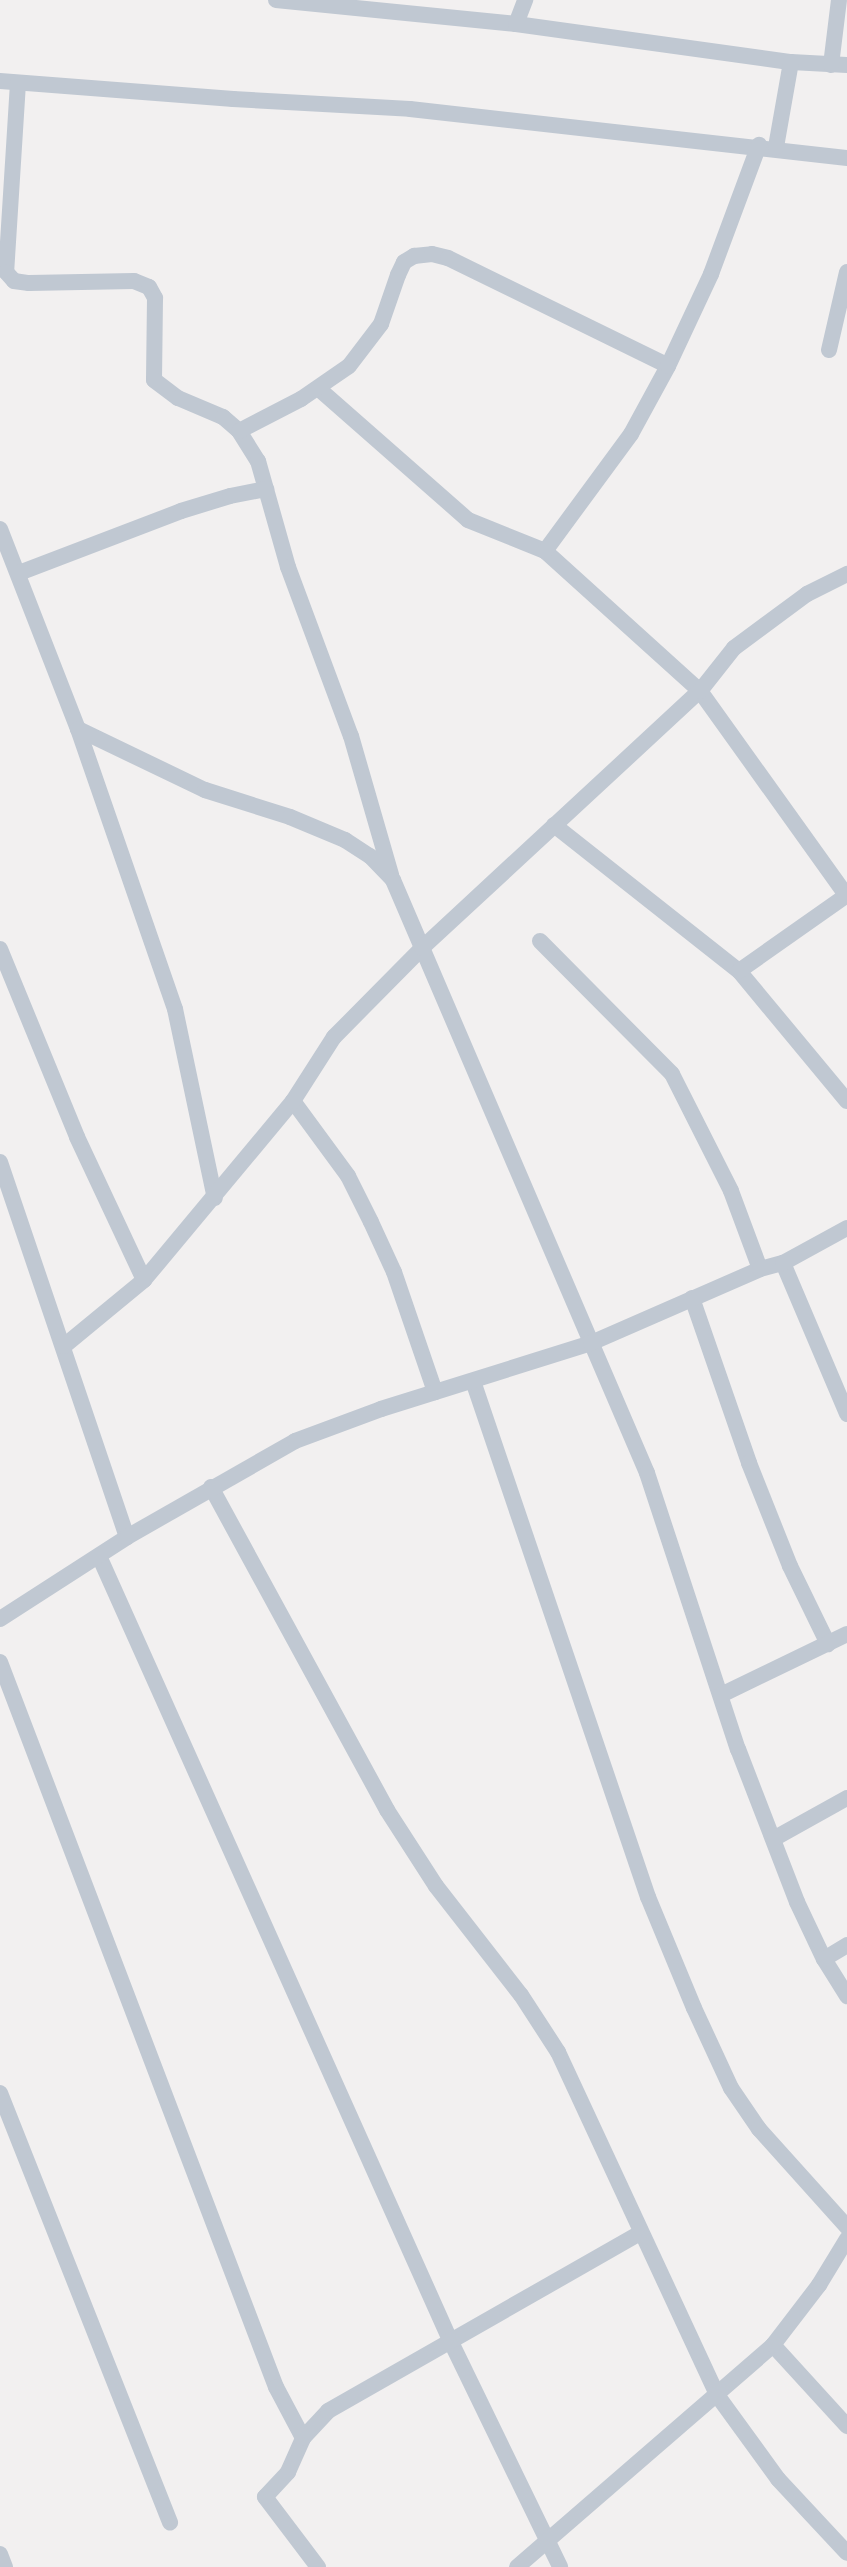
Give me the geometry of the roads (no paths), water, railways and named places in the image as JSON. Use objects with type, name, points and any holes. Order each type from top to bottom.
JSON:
[{"type":"street","points":[[276,0],[516,24],[791,62],[839,65],[839,0]]},
{"type":"street","points":[[516,24],[525,0]]},
{"type":"street","points":[[776,147],[791,62]]},
{"type":"street","points":[[0,81],[410,109],[759,145],[847,158]]},
{"type":"street","points":[[18,83],[6,272],[14,281],[29,283],[134,281],[149,287],[155,298],[154,380],[178,398],[223,417],[239,431],[258,461],[288,567],[351,736],[393,880],[647,1473],[738,1749],[775,1838],[797,1902],[824,1959],[847,1996]]},
{"type":"street","points":[[545,551],[631,434],[668,366],[711,274],[759,145]]},
{"type":"street","points":[[239,431],[319,389],[349,366],[381,324],[404,262],[414,256],[432,254],[668,366]]},
{"type":"street","points":[[829,350],[847,272]]},
{"type":"street","points":[[319,389],[468,520],[545,551],[700,691],[846,895],[739,971]]},
{"type":"street","points":[[19,573],[181,511],[266,489]]},
{"type":"street","points":[[0,529],[78,729],[175,1009],[215,1198]]},
{"type":"street","points":[[64,1346],[144,1280],[293,1101],[334,1037],[422,948],[700,691],[734,648],[807,594],[847,574]]},
{"type":"street","points":[[78,729],[205,790],[290,817],[345,840],[370,856],[393,880]]},
{"type":"street","points":[[554,825],[739,971],[847,1101]]},
{"type":"street","points":[[540,941],[672,1074],[731,1191],[760,1269]]},
{"type":"street","points":[[0,949],[77,1137],[144,1280]]},
{"type":"street","points":[[293,1101],[348,1176],[371,1222],[394,1272],[435,1392]]},
{"type":"street","points":[[0,1162],[127,1537]]},
{"type":"street","points":[[0,1619],[38,1591],[127,1537],[295,1441],[435,1392],[591,1343],[760,1269],[783,1263],[847,1228]]},
{"type":"street","points":[[783,1263],[847,1414]]},
{"type":"street","points":[[692,1298],[749,1463],[790,1566],[828,1644]]},
{"type":"street","points":[[473,1381],[648,1897],[694,2008],[731,2088],[759,2129],[847,2227]]},
{"type":"street","points":[[211,1487],[387,1810],[436,1886],[521,1995],[558,2052],[717,2395],[778,2479],[847,2553]]},
{"type":"street","points":[[99,1556],[450,2340],[560,2567]]},
{"type":"street","points":[[721,1695],[847,1634]]},
{"type":"street","points":[[0,1662],[265,2358],[303,2438]]},
{"type":"street","points":[[775,1838],[847,1798]]},
{"type":"street","points":[[824,1959],[847,1945]]},
{"type":"street","points":[[0,2093],[170,2523]]},
{"type":"street","points":[[318,2567],[265,2497],[288,2472],[303,2438],[328,2411],[640,2233]]},
{"type":"street","points":[[517,2567],[773,2345],[819,2285],[847,2239]]},
{"type":"street","points":[[773,2345],[847,2426]]},
{"type":"street","points":[[0,2554],[5,2567]]}]
